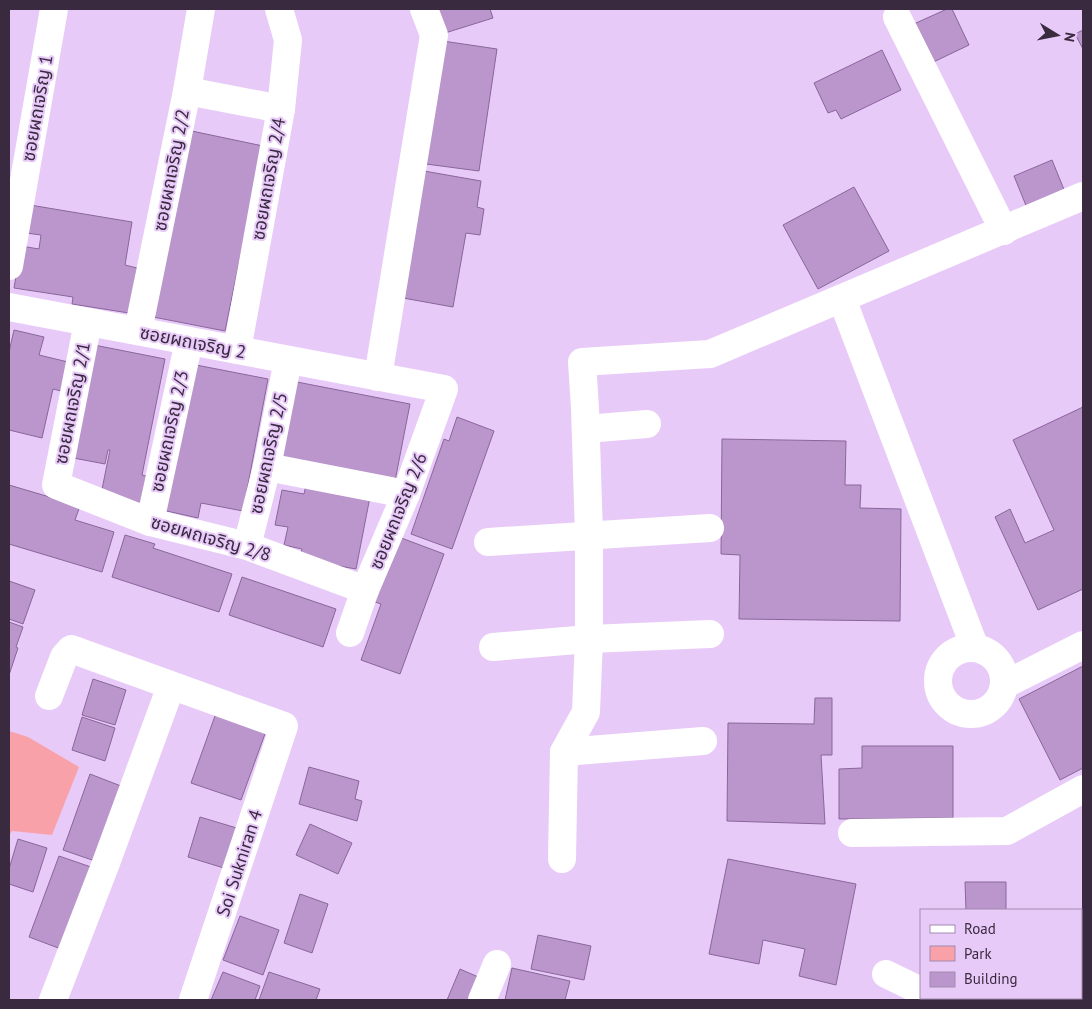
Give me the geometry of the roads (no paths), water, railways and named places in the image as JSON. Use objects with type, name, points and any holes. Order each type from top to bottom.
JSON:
[{"type":"street","name":"ซอยผถเจริญ 1","points":[[9,266],[54,9]]},
{"type":"street","name":"ซอยผถเจริญ 2/2","points":[[138,331],[187,91],[201,9]]},
{"type":"street","name":"ซอยผถเจริญ 2/4","points":[[237,350],[281,109],[288,40],[279,9]]},
{"type":"street","points":[[378,377],[434,35],[424,9]]},
{"type":"street","points":[[897,17],[1004,230]]},
{"type":"street","points":[[187,91],[281,109]]},
{"type":"street","points":[[562,859],[564,752],[586,712],[589,639],[590,535],[582,362],[710,354],[1083,196]]},
{"type":"street","points":[[842,299],[975,648]]},
{"type":"street","name":"ซอยผถเจริญ 2","points":[[9,307],[444,389]]},
{"type":"street","name":"ซอยผถเจริญ 2/1","points":[[56,485],[88,322]]},
{"type":"street","name":"ซอยผถเจริญ 2/3","points":[[150,522],[189,341]]},
{"type":"street","name":"ซอยผถเจริญ 2/5","points":[[247,546],[267,467],[288,360]]},
{"type":"street","name":"ซอยผถเจริญ 2/6","points":[[350,633],[365,590],[406,494],[444,389]]},
{"type":"street","points":[[586,429],[647,424]]},
{"type":"street","points":[[267,467],[406,494]]},
{"type":"street","name":"ซอยผถเจริญ 2/8","points":[[56,485],[150,522],[247,546],[365,590]]},
{"type":"street","points":[[488,542],[710,528]]},
{"type":"street","points":[[493,647],[589,639],[710,634]]},
{"type":"street","points":[[1004,685],[1083,645]]},
{"type":"street","points":[[975,648],[985,651],[1000,665],[1004,674],[1004,685],[1001,695],[995,703],[987,710],[978,714],[962,712],[949,705],[939,688],[939,677],[941,668],[955,652],[975,648]]},
{"type":"street","points":[[49,696],[64,657],[71,650],[171,686],[53,1000]]},
{"type":"street","name":"Soi Sukniran 4","points":[[171,686],[284,726],[193,1000]]},
{"type":"street","points":[[564,752],[703,741]]},
{"type":"street","points":[[852,834],[1007,831],[1083,789]]},
{"type":"street","points":[[482,1000],[496,964]]},
{"type":"street","points":[[886,974],[920,991]]}]
